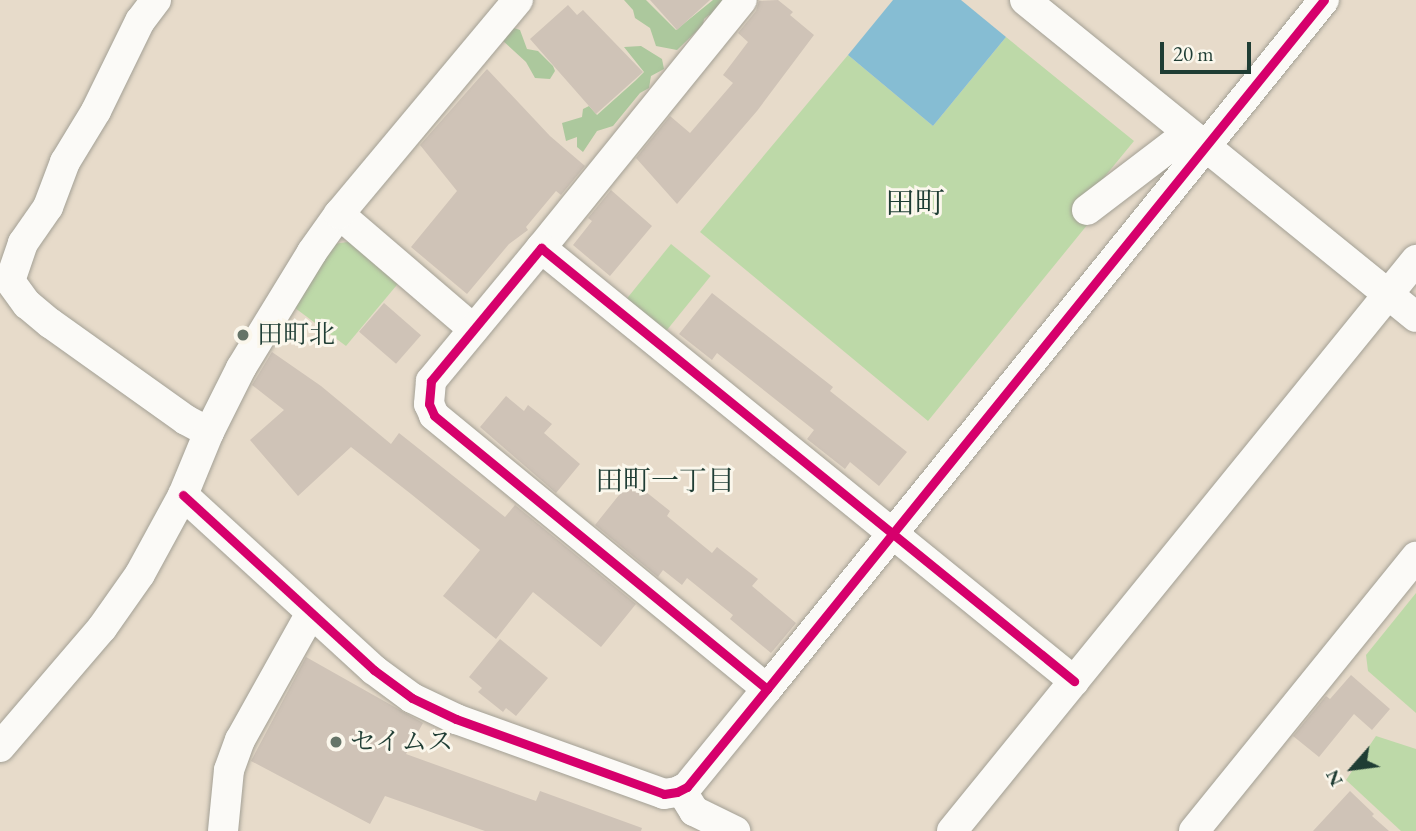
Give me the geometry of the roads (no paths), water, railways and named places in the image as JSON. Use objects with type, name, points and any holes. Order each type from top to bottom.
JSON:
[{"type":"street","points":[[156,0],[140,21],[96,111],[65,162],[48,207],[5,274],[27,304],[50,323],[186,419],[209,432]]},
{"type":"street","points":[[0,747],[102,628],[140,574],[183,495],[209,432],[241,368],[279,304],[339,214],[518,0]]},
{"type":"street","points":[[742,0],[431,381],[427,394],[434,415],[767,689]]},
{"type":"street","points":[[183,495],[374,670],[412,698],[456,719],[664,794],[681,790],[767,689],[893,531],[1196,140],[1324,0]]},
{"type":"street","points":[[1042,5],[1196,140],[1416,317]]},
{"type":"street","points":[[1087,209],[1196,140]]},
{"type":"street","points":[[339,214],[473,329]]},
{"type":"street","points":[[541,248],[893,531],[1074,681]]},
{"type":"street","points":[[952,831],[1416,260]]},
{"type":"street","points":[[1194,831],[1416,557]]},
{"type":"street","points":[[223,831],[229,770],[240,740],[311,613]]},
{"type":"street","points":[[681,790],[694,811],[735,831]]},
{"type":"water","points":[[893,0],[961,0],[1006,37],[933,126],[848,55]]},
{"type":"place","name":"田町北","points":[[243,335]]},
{"type":"place","name":"セイムス","points":[[336,742]]},
{"type":"district","name":"田町","points":[[915,203]]},
{"type":"district","name":"田町一丁目","points":[[665,480]]}]
